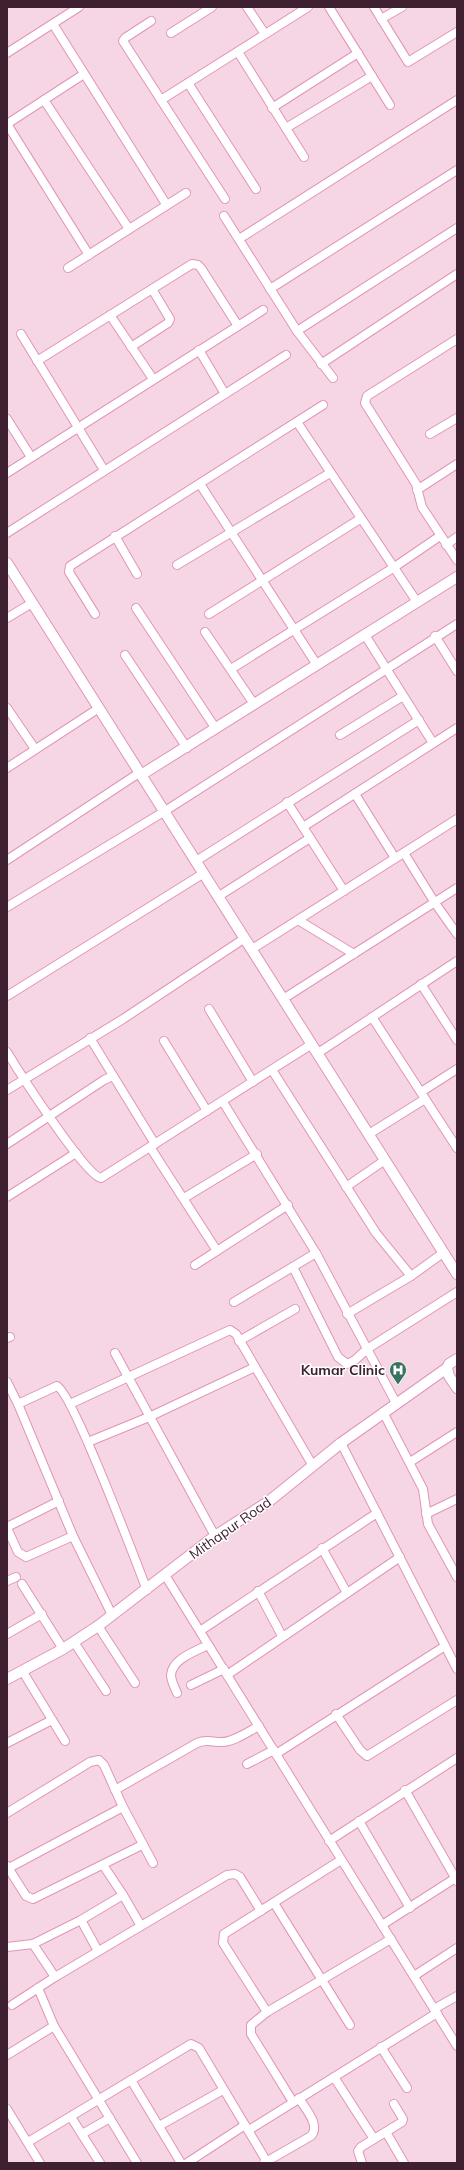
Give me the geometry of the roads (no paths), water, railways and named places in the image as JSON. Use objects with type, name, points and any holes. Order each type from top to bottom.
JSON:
[{"type":"street","points":[[7,53],[79,7]]},
{"type":"street","points":[[170,33],[212,7]]},
{"type":"street","points":[[247,7],[265,34]]},
{"type":"street","points":[[161,100],[308,7]]},
{"type":"street","points":[[329,7],[390,105]]},
{"type":"street","points":[[374,7],[408,62],[457,32]]},
{"type":"street","points":[[381,19],[402,7]]},
{"type":"street","points":[[151,21],[125,38],[123,41],[225,200]]},
{"type":"street","points":[[53,24],[166,204]]},
{"type":"street","points":[[238,52],[304,157]]},
{"type":"street","points":[[272,108],[358,53]]},
{"type":"street","points":[[84,74],[7,124],[88,255]]},
{"type":"street","points":[[286,128],[372,76]]},
{"type":"street","points":[[188,83],[256,189]]},
{"type":"street","points":[[44,100],[129,229]]},
{"type":"street","points":[[239,239],[457,100]]},
{"type":"street","points":[[270,289],[457,170]]},
{"type":"street","points":[[68,268],[166,204],[186,193]]},
{"type":"street","points":[[224,216],[297,331],[333,378]]},
{"type":"street","points":[[297,331],[457,228]]},
{"type":"street","points":[[38,361],[192,264],[198,265],[238,326]]},
{"type":"street","points":[[321,364],[457,274]]},
{"type":"street","points":[[131,347],[168,322],[170,319],[152,289]]},
{"type":"street","points":[[7,473],[263,310]]},
{"type":"street","points":[[110,315],[153,379]]},
{"type":"street","points":[[21,334],[104,470]]},
{"type":"street","points":[[457,339],[367,396],[366,399],[366,407],[416,484],[422,506],[440,536],[457,560]]},
{"type":"street","points":[[199,350],[225,394]]},
{"type":"street","points":[[7,533],[104,470],[286,356]]},
{"type":"street","points":[[95,614],[69,568],[72,564],[323,405]]},
{"type":"street","points":[[430,434],[457,418]]},
{"type":"street","points":[[297,422],[360,519],[417,602]]},
{"type":"street","points":[[8,423],[32,457]]},
{"type":"street","points":[[417,490],[457,464]]},
{"type":"street","points":[[177,565],[330,473]]},
{"type":"street","points":[[200,484],[317,666]]},
{"type":"street","points":[[209,614],[263,582],[360,519]]},
{"type":"street","points":[[116,536],[137,574]]},
{"type":"street","points":[[231,669],[393,568],[440,536]]},
{"type":"street","points":[[446,545],[457,537]]},
{"type":"street","points":[[7,563],[457,1274]]},
{"type":"street","points":[[7,860],[140,774],[187,748],[254,704],[457,577]]},
{"type":"street","points":[[7,618],[32,603]]},
{"type":"street","points":[[136,608],[216,729]]},
{"type":"street","points":[[7,907],[165,811],[435,636],[457,624]]},
{"type":"street","points":[[204,632],[254,704]]},
{"type":"street","points":[[365,635],[433,743]]},
{"type":"street","points":[[435,636],[457,671]]},
{"type":"street","points":[[125,655],[187,748]]},
{"type":"street","points":[[340,735],[403,696]]},
{"type":"street","points":[[7,708],[35,749]]},
{"type":"street","points":[[7,768],[99,708]]},
{"type":"street","points":[[196,860],[286,802],[419,720]]},
{"type":"street","points":[[303,827],[457,728]]},
{"type":"street","points":[[355,794],[395,858]]},
{"type":"street","points":[[286,802],[344,891]]},
{"type":"street","points":[[252,949],[457,819]]},
{"type":"street","points":[[219,896],[310,838]]},
{"type":"street","points":[[404,853],[435,903],[457,934]]},
{"type":"street","points":[[7,996],[204,873]]},
{"type":"street","points":[[283,998],[457,888]]},
{"type":"street","points":[[298,920],[354,954]]},
{"type":"street","points":[[7,1090],[245,938]]},
{"type":"street","points":[[7,1052],[23,1079],[76,1153],[93,1175],[101,1178],[272,1070],[372,1017],[457,961]]},
{"type":"street","points":[[421,984],[457,1040]]},
{"type":"street","points":[[209,1009],[253,1082]]},
{"type":"street","points":[[372,1017],[456,1145]]},
{"type":"street","points":[[90,1038],[217,1252]]},
{"type":"street","points":[[164,1041],[207,1111]]},
{"type":"street","points":[[368,1134],[423,1096],[457,1069]]},
{"type":"street","points":[[272,1070],[382,1242],[411,1276]]},
{"type":"street","points":[[7,1144],[113,1076]]},
{"type":"street","points":[[222,1102],[257,1154],[316,1253],[396,1404]]},
{"type":"street","points":[[7,1197],[76,1153]]},
{"type":"street","points":[[184,1198],[257,1154]]},
{"type":"street","points":[[346,1187],[385,1160]]},
{"type":"street","points":[[195,1265],[288,1205]]},
{"type":"street","points":[[234,1302],[316,1253]]},
{"type":"street","points":[[347,1314],[411,1276],[443,1253]]},
{"type":"street","points":[[293,1267],[338,1357],[343,1363],[347,1364],[355,1360],[367,1349],[457,1292]]},
{"type":"street","points":[[240,1341],[295,1309]]},
{"type":"street","points":[[70,1404],[226,1331],[233,1331],[312,1466]]},
{"type":"street","points":[[115,1354],[215,1536]]},
{"type":"street","name":"Mithapur Road","points":[[7,1679],[23,1672],[98,1626],[147,1590],[215,1536],[268,1502],[341,1443],[447,1368],[449,1364],[457,1359]]},
{"type":"street","points":[[88,1442],[149,1416],[255,1367]]},
{"type":"street","points":[[447,1368],[449,1376],[457,1388]]},
{"type":"street","points":[[7,1382],[18,1404],[73,1536],[112,1615]]},
{"type":"street","points":[[18,1404],[57,1386],[64,1393],[88,1442],[147,1590]]},
{"type":"street","points":[[383,1412],[423,1489],[428,1524],[457,1577]]},
{"type":"street","points":[[410,1462],[457,1432]]},
{"type":"street","points":[[341,1443],[457,1669]]},
{"type":"street","points":[[426,1514],[457,1499]]},
{"type":"street","points":[[59,1501],[7,1528],[18,1552],[26,1557],[73,1536]]},
{"type":"street","points":[[200,1630],[376,1513]]},
{"type":"street","points":[[322,1548],[346,1593]]},
{"type":"street","points":[[191,1685],[226,1672],[400,1557]]},
{"type":"street","points":[[165,1575],[457,2046]]},
{"type":"street","points":[[7,1580],[16,1577]]},
{"type":"street","points":[[22,1584],[63,1648]]},
{"type":"street","points":[[258,1591],[282,1636]]},
{"type":"street","points":[[7,1634],[42,1614]]},
{"type":"street","points":[[98,1626],[135,1683]]},
{"type":"street","points":[[74,1642],[106,1691]]},
{"type":"street","points":[[177,1693],[171,1677],[173,1670],[182,1658],[208,1645]]},
{"type":"street","points":[[247,1764],[275,1752],[445,1646]]},
{"type":"street","points":[[23,1672],[65,1741]]},
{"type":"street","points":[[336,1714],[360,1750],[367,1756],[457,1700]]},
{"type":"street","points":[[7,1743],[52,1720]]},
{"type":"street","points":[[115,1790],[197,1743],[204,1740],[222,1742],[228,1741],[259,1726]]},
{"type":"street","points":[[329,1841],[405,1790],[457,1758]]},
{"type":"street","points":[[7,1813],[95,1760],[99,1760],[104,1765],[123,1807],[153,1863]]},
{"type":"street","points":[[382,1925],[456,1879],[405,1790]]},
{"type":"street","points":[[123,1807],[7,1868],[26,1896],[33,1898],[104,1865],[142,1845]]},
{"type":"street","points":[[359,1821],[410,1908]]},
{"type":"street","points":[[268,2012],[223,1943],[222,1938],[224,1934],[341,1860]]},
{"type":"street","points":[[104,1865],[141,1926]]},
{"type":"street","points":[[12,2005],[55,1977],[232,1873],[240,1877],[261,1911]]},
{"type":"street","points":[[7,1947],[33,1944],[81,1920],[123,1896]]},
{"type":"street","points":[[274,1903],[350,2025]]},
{"type":"street","points":[[81,1920],[98,1952]]},
{"type":"street","points":[[28,2142],[191,2044],[199,2048],[223,2090],[247,2127],[265,2162],[311,2136],[315,2125],[251,2034],[251,2025],[268,2012],[391,1939]]},
{"type":"street","points":[[33,1944],[55,1977]]},
{"type":"street","points":[[414,1976],[457,1948]]},
{"type":"street","points":[[38,1988],[54,2026],[137,2163]]},
{"type":"street","points":[[187,2163],[334,2077],[382,2047],[457,1996]]},
{"type":"street","points":[[7,2056],[54,2026]]},
{"type":"street","points":[[382,2047],[407,2088]]},
{"type":"street","points":[[334,2077],[374,2139]]},
{"type":"street","points":[[131,2080],[181,2163]]},
{"type":"street","points":[[159,2126],[223,2090]]},
{"type":"street","points":[[362,2163],[358,2151],[374,2139],[402,2122],[403,2119],[394,2104]]},
{"type":"street","points":[[7,2109],[40,2163]]},
{"type":"street","points":[[71,2117],[100,2163]]},
{"type":"street","points":[[82,2134],[110,2118]]},
{"type":"street","points":[[386,2132],[404,2163]]},
{"type":"place","name":"Kumar Clinic","points":[[398,1385]]}]
